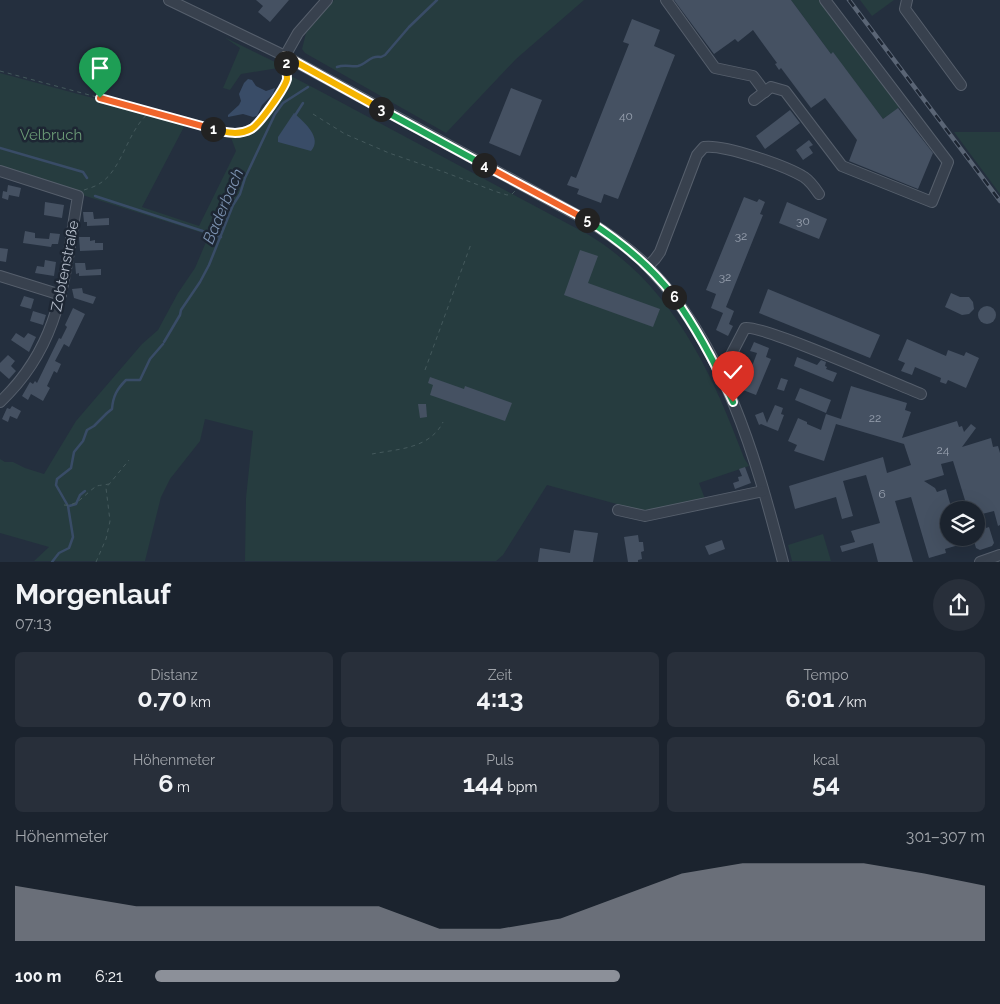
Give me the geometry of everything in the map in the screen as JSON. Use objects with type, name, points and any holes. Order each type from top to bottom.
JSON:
[{"type":"street","points":[[169,0],[285,56],[588,221],[611,236],[648,266],[684,310],[717,368],[739,418],[764,491],[783,562]]},
{"type":"street","points":[[285,56],[298,33],[327,0]]},
{"type":"street","points":[[666,0],[715,68],[753,76],[765,92]]},
{"type":"street","points":[[754,100],[771,87],[785,90],[842,166],[932,202],[948,162],[825,0]]},
{"type":"street","points":[[907,0],[905,9],[961,85]]},
{"type":"street","points":[[648,266],[660,252],[697,155],[704,147],[710,146],[736,152],[790,170],[805,178],[814,186],[819,194]]},
{"type":"street","points":[[0,171],[78,196]]},
{"type":"street","name":"Zobtenstraße","points":[[0,402],[12,391],[34,363],[49,332],[61,295],[78,196]]},
{"type":"street","points":[[0,276],[61,295]]},
{"type":"street","points":[[717,368],[730,357],[745,328],[754,328],[786,339],[921,394]]},
{"type":"street","points":[[618,510],[645,516],[764,491]]},
{"type":"street","points":[[980,562],[1000,555]]},
{"type":"path","points":[[0,71],[231,134],[249,130],[256,125],[269,109],[287,80],[285,56]]},
{"type":"path","points":[[78,196],[84,190],[102,183],[111,173],[144,116],[150,112]]},
{"type":"path","points":[[313,114],[345,134],[497,192],[506,195],[512,194],[519,183]]},
{"type":"path","points":[[426,370],[471,244]]},
{"type":"path","points":[[372,454],[414,447],[432,436],[441,427],[443,422]]},
{"type":"path","points":[[96,562],[106,539],[110,521],[106,488],[129,460]]},
{"type":"path","points":[[64,505],[75,504],[85,494],[98,486],[109,484]]},
{"type":"green space","points":[[334,0],[584,0],[516,59],[446,133],[305,53],[302,49],[306,33]]},
{"type":"green space","points":[[791,0],[821,0],[900,107],[883,119]]},
{"type":"green space","points":[[860,0],[894,0],[872,16]]},
{"type":"green space","points":[[224,37],[275,62],[278,68],[241,74],[230,90],[223,88],[240,48]]},
{"type":"green space","name":"Velbruch","points":[[0,73],[186,123],[142,207],[199,226],[236,151],[230,135],[244,134],[254,129],[291,76],[316,89],[589,235],[618,256],[644,279],[666,305],[685,333],[718,393],[749,466],[699,483],[705,499],[646,512],[547,485],[503,555],[496,561],[245,561],[246,498],[253,431],[205,419],[200,441],[170,479],[161,497],[145,561],[34,561],[49,547],[0,533],[0,459],[44,474],[76,421],[142,344],[158,330],[178,293],[195,268],[209,235],[0,169]]},
{"type":"green space","points":[[954,132],[1000,132],[1000,194]]},
{"type":"green space","points":[[823,534],[831,561],[792,561],[788,545]]},
{"type":"water","points":[[248,79],[266,91],[275,88],[273,94],[262,105],[257,116],[253,117],[243,114],[228,117],[239,105],[241,101],[239,94]]},
{"type":"water","points":[[294,113],[311,130],[314,136],[314,146],[311,151],[278,142],[278,137]]},
{"type":"building","points":[[256,0],[289,0],[270,22],[258,12],[263,6]]},
{"type":"building","points":[[674,0],[791,0],[883,119],[898,108],[933,153],[918,189],[849,161],[857,140],[825,98],[811,108],[781,68],[779,70],[775,64],[777,63],[753,30],[738,42],[735,39],[714,54]]},
{"type":"building","points":[[632,19],[660,30],[654,46],[675,55],[618,199],[604,194],[601,203],[577,194],[579,189],[567,185],[571,176],[576,178],[629,44],[623,42]]},
{"type":"building","points":[[511,88],[542,100],[520,156],[489,143]]},
{"type":"building","points":[[790,110],[800,123],[765,149],[756,136]]},
{"type":"building","points":[[809,140],[813,145],[809,147],[813,153],[803,160],[796,150]]},
{"type":"building","points":[[8,185],[21,188],[19,197],[9,195],[8,200],[2,198],[3,191],[7,192]]},
{"type":"building","points":[[744,197],[757,202],[759,199],[765,202],[760,214],[763,215],[726,307],[734,311],[729,324],[733,326],[728,336],[716,330],[723,313],[711,308],[716,294],[706,290]]},
{"type":"building","points":[[45,202],[64,205],[62,218],[44,215]]},
{"type":"building","points":[[787,202],[827,219],[819,239],[779,223]]},
{"type":"building","points":[[83,212],[93,212],[94,219],[109,218],[109,225],[87,226],[87,222],[84,222]]},
{"type":"building","points":[[25,231],[35,233],[35,238],[49,239],[50,233],[60,234],[58,244],[52,244],[51,247],[23,243]]},
{"type":"building","points":[[79,237],[90,237],[90,241],[95,240],[95,243],[103,243],[103,250],[80,251]]},
{"type":"building","points":[[0,248],[8,249],[6,262],[0,261]]},
{"type":"building","points":[[580,250],[598,256],[588,283],[660,309],[653,327],[564,295]]},
{"type":"building","points":[[45,260],[56,262],[54,276],[35,273],[37,266],[44,267]]},
{"type":"building","points":[[75,263],[85,263],[86,270],[101,269],[101,275],[79,276],[79,273],[76,274]]},
{"type":"building","points":[[82,288],[83,293],[96,297],[93,304],[74,298],[72,289]]},
{"type":"building","points":[[768,289],[880,335],[870,358],[759,313]]},
{"type":"building","points":[[951,293],[960,297],[969,297],[973,302],[974,309],[969,314],[962,315],[945,307]]},
{"type":"building","points":[[24,296],[34,299],[31,309],[20,306]]},
{"type":"building","points":[[987,306],[993,309],[996,315],[993,321],[987,324],[981,321],[978,315],[981,309]]},
{"type":"building","points":[[73,308],[85,314],[69,347],[64,344],[55,361],[61,364],[57,373],[54,371],[47,386],[50,388],[43,401],[31,394],[28,400],[22,396],[30,382],[33,384],[35,381],[37,383],[59,338],[61,339],[67,327],[65,325]]},
{"type":"building","points":[[33,311],[46,315],[43,325],[30,321]]},
{"type":"building","points":[[16,333],[24,338],[28,333],[36,337],[29,352],[11,340]]},
{"type":"building","points":[[907,339],[946,356],[948,350],[964,356],[966,352],[979,358],[966,388],[948,380],[946,384],[940,382],[941,378],[915,367],[912,375],[901,371],[905,363],[898,360]]},
{"type":"building","points":[[754,342],[769,348],[766,357],[771,359],[756,395],[743,390],[757,353],[750,351]]},
{"type":"building","points":[[8,355],[15,361],[11,366],[16,371],[9,379],[0,371],[0,363]]},
{"type":"building","points":[[797,357],[817,365],[821,360],[826,362],[826,369],[837,373],[833,382],[794,366]]},
{"type":"building","points":[[430,377],[464,389],[465,386],[512,403],[505,421],[430,395],[433,385],[428,383]]},
{"type":"building","points":[[781,378],[788,380],[784,391],[777,389]]},
{"type":"building","points":[[851,386],[907,403],[905,410],[911,412],[902,438],[957,421],[959,427],[962,426],[964,432],[971,424],[976,428],[962,447],[991,438],[993,447],[998,446],[1000,453],[1000,525],[998,526],[994,511],[985,513],[985,501],[965,501],[953,461],[941,464],[944,475],[924,481],[935,488],[937,492],[946,489],[949,501],[940,501],[940,546],[955,546],[945,549],[946,553],[929,558],[911,497],[895,501],[913,562],[878,562],[873,543],[842,552],[840,546],[855,542],[851,531],[880,523],[866,475],[843,481],[853,516],[842,519],[836,497],[795,509],[789,486],[883,457],[887,473],[911,465],[904,444],[836,424],[824,461],[794,451],[797,445],[788,441],[798,418],[821,430],[826,414],[841,419]]},
{"type":"building","points":[[800,388],[831,400],[826,413],[795,400]]},
{"type":"building","points":[[418,404],[426,404],[427,417],[420,418]]},
{"type":"building","points":[[775,405],[783,408],[781,414],[784,415],[778,431],[761,424],[759,425],[755,415],[763,412],[767,423]]},
{"type":"building","points":[[12,406],[21,411],[17,419],[10,416],[8,422],[2,419],[7,408],[10,409]]},
{"type":"building","points":[[745,467],[751,483],[735,489],[733,483],[739,481],[738,477],[742,476],[739,469]]},
{"type":"building","points":[[985,524],[986,528],[989,527],[994,543],[992,546],[980,550],[975,546],[985,546]]},
{"type":"building","points":[[574,530],[598,533],[593,562],[538,562],[540,548],[570,553]]},
{"type":"building","points":[[638,535],[639,542],[643,542],[644,551],[641,552],[642,559],[638,560],[638,562],[628,562],[624,537]]},
{"type":"building","points":[[722,540],[725,549],[709,555],[705,546]]},
{"type":"waterway","name":"Baderbach","points":[[337,67],[358,66],[371,58],[385,55],[409,27],[437,0]]},
{"type":"waterway","name":"Baderbach","points":[[164,342],[209,265],[233,205],[240,194],[245,178],[275,114],[283,103],[308,87]]},
{"type":"waterway","name":"Baderbach","points":[[294,117],[303,103]]},
{"type":"waterway","points":[[0,148],[83,172],[87,178]]},
{"type":"waterway","points":[[95,196],[221,237]]},
{"type":"waterway","name":"Baderbach","points":[[52,562],[59,553],[69,548],[73,537],[68,506],[56,485],[57,479],[71,468],[74,452],[83,441],[87,430],[112,409],[114,396],[120,386],[126,380],[140,380],[150,359],[163,344]]},
{"type":"waterway","points":[[69,506],[76,504],[80,495],[85,491]]},
{"type":"railway","points":[[849,0],[1000,201]]},
{"type":"route","points":[[100,98],[231,134],[249,130],[256,125],[269,109],[287,80],[285,56],[588,221],[611,236],[648,266],[684,310],[717,368],[733,402]]}]
